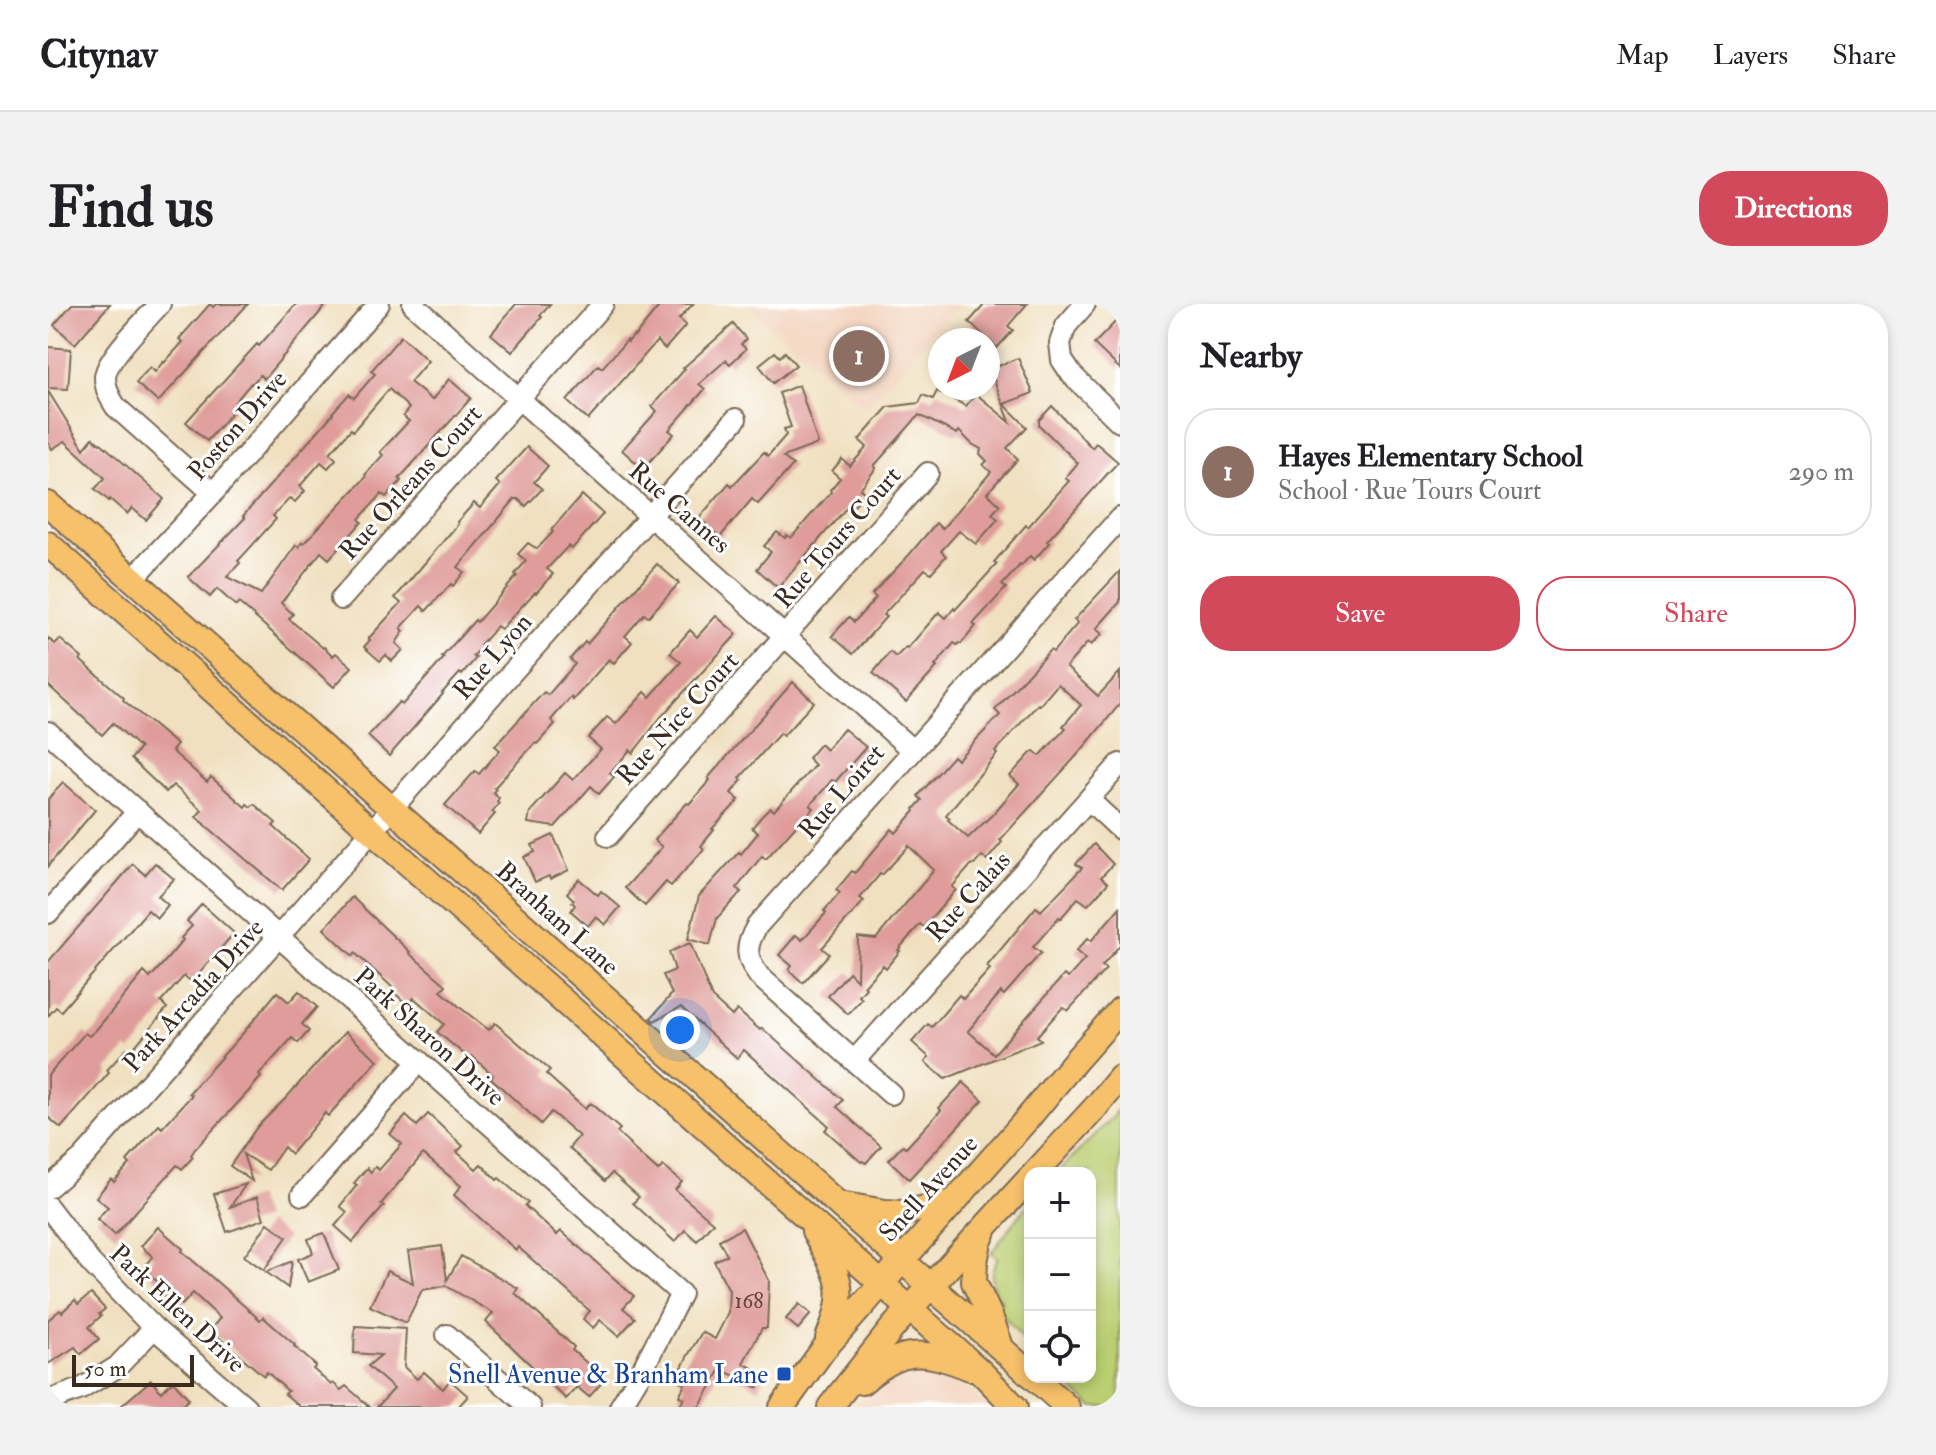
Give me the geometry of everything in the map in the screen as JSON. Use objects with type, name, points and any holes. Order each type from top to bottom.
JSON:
[{"type":"main road","name":"Branham Lane","points":[[48,504],[1024,1368]]},
{"type":"main road","points":[[48,544],[910,1308],[1015,1407]]},
{"type":"main road","name":"Snell Avenue","points":[[782,1407],[823,1350],[1120,1010]]},
{"type":"main road","points":[[1041,1167],[1120,1078]]},
{"type":"main road","points":[[832,1407],[910,1308],[1024,1185]]},
{"type":"main road","points":[[839,1204],[903,1213],[953,1202]]},
{"type":"main road","points":[[808,1218],[837,1271],[841,1295],[823,1350]]},
{"type":"main road","points":[[987,1225],[979,1242],[974,1282],[1002,1349]]},
{"type":"main road","points":[[832,1407],[878,1367],[912,1354],[949,1360],[982,1373]]},
{"type":"main road","name":"Branham Lane","points":[[1041,1383],[1067,1407]]},
{"type":"street","points":[[160,304],[113,357],[105,374],[107,394],[116,407],[213,493]]},
{"type":"street","name":"Poston Drive","points":[[133,579],[379,304]]},
{"type":"street","name":"Rue Cannes","points":[[413,304],[912,750]]},
{"type":"street","name":"Rue Orleans Court","points":[[341,599],[603,304]]},
{"type":"street","points":[[1085,304],[1066,326],[1060,343],[1062,360],[1072,375],[1120,422]]},
{"type":"street","name":"Rue Lyon","points":[[372,832],[736,419]]},
{"type":"street","name":"Rue Tours Court","points":[[786,635],[928,473]]},
{"type":"street","name":"Rue Loiret","points":[[891,1094],[759,976],[751,965],[747,951],[750,938],[757,926],[912,750],[1120,518]]},
{"type":"street","name":"Rue Nice Court","points":[[608,836],[786,635]]},
{"type":"street","name":"Park Sharon Drive","points":[[48,732],[681,1294],[620,1407]]},
{"type":"street","name":"Rue Calais","points":[[854,1061],[1120,764]]},
{"type":"street","points":[[1089,800],[1120,829]]},
{"type":"street","points":[[48,913],[138,811]]},
{"type":"street","name":"Park Arcadia Drive","points":[[48,1188],[83,1158],[372,832]]},
{"type":"street","points":[[302,1195],[419,1061]]},
{"type":"street","name":"Park Ellen Drive","points":[[48,1207],[91,1263],[154,1328],[246,1407]]},
{"type":"street","points":[[48,1401],[81,1389],[117,1367],[154,1328]]},
{"type":"street","points":[[447,1335],[530,1407]]},
{"type":"shaded area","points":[[747,304],[959,304],[938,328],[928,328],[928,339],[865,409]]},
{"type":"shaded area","points":[[906,1360],[947,1371],[988,1407],[856,1407],[885,1372]]},
{"type":"green space","points":[[1120,1107],[1120,1407],[1093,1407],[1066,1383],[1096,1383],[1096,1167],[1063,1167]]},
{"type":"green space","points":[[1024,1210],[1024,1340],[996,1307],[1002,1301],[992,1280],[998,1258],[991,1253]]},
{"type":"building","points":[[72,304],[110,304],[75,344],[54,325]]},
{"type":"building","points":[[210,304],[213,307],[216,304],[248,304],[158,402],[136,383],[150,367],[155,372],[164,363],[183,342],[179,339]]},
{"type":"building","points":[[296,304],[327,304],[264,379],[260,375],[251,383],[235,402],[238,405],[207,441],[186,422]]},
{"type":"building","points":[[516,304],[550,304],[512,352],[491,334]]},
{"type":"building","points":[[661,304],[693,304],[679,319],[686,325],[665,349],[657,341],[588,420],[567,401],[598,365],[602,368],[627,340],[635,336]]},
{"type":"building","points":[[985,304],[1027,304],[1008,326],[1013,330],[1000,345],[1000,328],[975,328],[969,322]]},
{"type":"building","points":[[1120,317],[1120,369],[1094,344]]},
{"type":"building","points":[[733,324],[746,340],[741,344],[746,349],[730,364],[726,360],[699,384],[705,389],[669,430],[674,434],[643,469],[622,450],[657,411],[652,406],[683,368]]},
{"type":"building","points":[[401,336],[428,361],[410,382],[432,400],[449,379],[471,398],[399,479],[401,481],[386,497],[382,494],[359,519],[362,522],[329,559],[321,552],[281,603],[293,614],[289,619],[333,656],[336,653],[352,667],[334,687],[239,603],[236,606],[217,589],[210,597],[188,577],[245,518],[243,516],[349,394],[354,398],[375,374],[371,371]],"holes":[[[389,389],[409,408],[403,416],[409,421],[380,452],[383,455],[366,477],[304,543],[299,547],[296,545],[261,594],[227,577],[276,519],[273,516],[290,498],[295,502],[305,491],[300,486],[321,462],[328,468],[336,459],[330,453]]]},
{"type":"building","points":[[48,347],[71,349],[68,389],[48,388]]},
{"type":"building","points":[[775,352],[780,357],[785,352],[796,365],[773,383],[759,365]]},
{"type":"building","points":[[1018,358],[1033,393],[1004,404],[1027,427],[1007,448],[1018,459],[987,493],[1000,505],[992,514],[998,519],[976,544],[959,531],[941,551],[946,556],[931,573],[925,569],[853,654],[832,636],[849,617],[854,622],[876,598],[872,594],[936,523],[942,529],[991,472],[983,465],[987,461],[980,454],[981,449],[959,431],[957,434],[919,415],[874,466],[876,468],[860,489],[865,493],[850,510],[847,507],[778,588],[757,569],[771,552],[764,546],[777,532],[791,538],[831,492],[840,478],[832,471],[842,459],[850,466],[867,447],[859,440],[888,407],[919,403],[923,395],[928,400],[954,400],[966,406],[971,400],[983,400],[1010,422],[1000,396],[1000,365]]},
{"type":"building","points":[[799,385],[818,444],[783,457],[793,465],[758,504],[752,499],[720,537],[699,518],[729,483],[732,486],[764,452],[768,456],[786,435],[784,429],[791,427],[779,393]]},
{"type":"building","points":[[48,391],[84,449],[93,438],[101,443],[164,499],[146,520],[132,508],[127,514],[95,489],[105,478],[65,441],[52,449],[48,442]]},
{"type":"building","points":[[1052,406],[1092,448],[1096,443],[1118,462],[1047,541],[1049,543],[1034,560],[1030,556],[1002,585],[1006,588],[973,624],[976,626],[961,644],[954,643],[906,702],[873,673],[890,652],[896,657],[908,648],[939,612],[946,618],[955,610],[997,564],[994,562],[1026,525],[1028,527],[1069,481],[1065,478],[1078,463],[1039,425],[1039,420]]},
{"type":"building","points":[[527,447],[548,466],[534,482],[542,489],[526,506],[515,499],[458,567],[464,572],[453,586],[451,584],[426,611],[421,606],[401,628],[404,631],[396,643],[403,650],[392,661],[386,655],[380,661],[364,647],[401,603],[395,598],[474,503],[480,508],[500,485],[496,481]]},
{"type":"building","points":[[582,495],[603,514],[572,549],[568,546],[547,569],[553,574],[501,629],[497,626],[480,645],[482,647],[473,656],[476,658],[462,675],[460,673],[389,756],[368,736],[399,702],[402,705],[517,576],[515,574],[526,561],[518,554],[528,543],[537,549]]},
{"type":"building","points":[[657,564],[679,583],[648,617],[644,614],[625,636],[632,642],[614,663],[609,659],[573,700],[571,697],[551,720],[555,724],[494,788],[499,803],[492,812],[495,814],[478,834],[445,805],[475,771],[479,774],[500,750],[495,746],[544,692],[548,695],[575,664],[570,659],[585,642],[587,644]]},
{"type":"building","points":[[1120,571],[1120,602],[1096,629],[1102,634],[1091,645],[1088,642],[1066,667],[1098,696],[1120,672],[1120,704],[1000,840],[1002,842],[987,860],[982,856],[972,864],[952,887],[956,890],[924,927],[920,924],[886,968],[883,965],[864,986],[866,988],[859,996],[862,999],[848,1014],[828,996],[849,972],[857,980],[858,937],[876,939],[934,870],[909,846],[860,898],[864,901],[822,948],[829,954],[803,983],[789,970],[792,966],[779,955],[796,935],[802,940],[826,913],[824,911],[840,893],[836,890],[852,871],[855,873],[892,829],[896,833],[922,800],[918,796],[953,756],[957,760],[1000,715],[995,710],[1050,650],[1053,652],[1078,623],[1074,620]],"holes":[[[1058,684],[1081,705],[1063,726],[1066,728],[1040,756],[1034,751],[1010,776],[1019,784],[968,838],[948,820],[950,818],[946,815],[997,754],[995,752]]]},
{"type":"building","points":[[716,616],[737,634],[661,717],[633,753],[630,750],[610,773],[614,777],[599,794],[591,786],[555,827],[528,823],[530,812],[565,773],[573,780],[601,749],[588,738],[607,717],[616,724],[645,692],[650,697],[681,662],[670,653],[690,630],[697,637]]},
{"type":"building","points":[[48,638],[55,644],[60,639],[82,658],[80,660],[123,700],[177,745],[172,751],[207,782],[211,777],[245,807],[254,804],[276,823],[273,826],[309,859],[282,890],[196,817],[202,810],[173,785],[166,792],[131,759],[140,748],[113,723],[102,735],[48,685]]},
{"type":"building","points":[[793,682],[814,702],[783,736],[780,733],[740,778],[742,780],[731,793],[739,800],[712,829],[701,846],[704,849],[671,886],[666,882],[645,906],[625,888],[662,847],[654,840],[689,804],[710,780],[708,778]]},
{"type":"building","points":[[844,729],[866,747],[835,782],[832,780],[810,805],[814,808],[766,859],[762,856],[737,888],[741,892],[717,918],[710,945],[688,939],[699,896],[758,833],[752,828],[761,817],[770,808],[774,811],[815,765],[808,758],[820,744],[826,750]]},
{"type":"building","points":[[63,782],[95,810],[48,866],[48,799]]},
{"type":"building","points":[[553,835],[569,870],[535,882],[524,857],[535,852],[532,845]]},
{"type":"building","points":[[1094,844],[1113,864],[1101,877],[1108,883],[1088,905],[1078,898],[1059,917],[1033,947],[1041,953],[1004,995],[1001,992],[968,1031],[994,1054],[1064,975],[1068,978],[1085,959],[1076,951],[1088,938],[1091,941],[1120,907],[1120,945],[1102,966],[1106,969],[1068,1011],[1063,1007],[1037,1036],[1041,1040],[945,1079],[925,1062],[929,1057],[912,1042],[928,1024],[932,1027],[959,995],[963,999],[990,969],[987,966],[1036,907],[1041,911],[1082,868],[1076,864]]},
{"type":"building","points":[[155,863],[174,879],[158,896],[168,905],[157,918],[148,910],[61,1011],[56,1007],[48,1016],[48,962],[133,864],[145,875]]},
{"type":"building","points":[[579,879],[598,895],[601,891],[620,907],[605,925],[596,916],[588,926],[571,911],[574,900],[567,893]]},
{"type":"building","points":[[352,897],[446,985],[441,991],[489,1030],[495,1023],[550,1070],[546,1074],[585,1109],[590,1103],[620,1129],[617,1132],[658,1171],[663,1166],[682,1182],[675,1190],[713,1222],[697,1241],[685,1230],[675,1242],[633,1203],[639,1197],[612,1173],[605,1181],[569,1148],[579,1136],[551,1112],[541,1124],[472,1056],[470,1059],[437,1032],[444,1024],[414,998],[408,1005],[355,953],[353,956],[324,929]]},
{"type":"building","points":[[202,904],[234,933],[192,982],[184,976],[161,1002],[167,1008],[131,1051],[127,1048],[107,1070],[109,1073],[61,1128],[48,1117],[48,1075],[85,1033],[89,1036],[96,1030],[144,972],[150,978],[183,940],[181,938],[192,926],[187,921]]},
{"type":"building","points":[[690,943],[712,998],[732,1016],[737,1010],[760,1030],[762,1028],[843,1100],[837,1107],[881,1146],[866,1163],[825,1130],[829,1126],[744,1050],[737,1058],[681,1007],[654,1021],[651,1018],[672,994],[663,975],[675,970],[669,952]]},
{"type":"building","points":[[299,991],[317,1007],[302,1024],[309,1031],[298,1043],[292,1038],[248,1092],[195,1149],[191,1155],[193,1157],[182,1169],[177,1165],[115,1235],[97,1219],[108,1207],[96,1197],[111,1179],[114,1182],[130,1164],[127,1161],[159,1125],[162,1128],[192,1095],[189,1093],[277,992],[289,1002]]},
{"type":"building","points":[[345,1032],[378,1060],[328,1116],[325,1113],[291,1154],[284,1147],[268,1170],[243,1154],[252,1181],[230,1166],[257,1127]]},
{"type":"building","points":[[963,1082],[983,1100],[909,1179],[889,1160],[903,1145],[906,1148]]},
{"type":"building","points":[[428,1114],[463,1146],[457,1152],[476,1169],[481,1164],[497,1180],[499,1178],[528,1203],[525,1206],[557,1235],[561,1231],[634,1296],[623,1308],[635,1318],[619,1336],[600,1320],[593,1328],[583,1319],[590,1311],[454,1195],[461,1186],[423,1154],[353,1242],[335,1226],[347,1212],[340,1206],[357,1185],[354,1183],[367,1168],[371,1172],[375,1167],[379,1170],[402,1144],[390,1134],[406,1116],[417,1126]]},
{"type":"building","points":[[246,1184],[230,1207],[257,1197],[264,1219],[227,1232],[214,1194]]},
{"type":"building","points":[[268,1223],[287,1237],[264,1270],[244,1256]]},
{"type":"building","points":[[158,1227],[260,1320],[263,1317],[295,1345],[316,1366],[313,1369],[331,1385],[333,1383],[341,1390],[346,1386],[370,1407],[300,1407],[267,1372],[264,1376],[210,1330],[220,1318],[193,1293],[182,1305],[143,1268],[153,1257],[141,1246]]},
{"type":"building","points":[[742,1228],[769,1281],[767,1328],[762,1328],[743,1363],[765,1375],[758,1388],[721,1369],[699,1407],[679,1407],[684,1398],[679,1396],[685,1384],[680,1382],[683,1376],[679,1374],[687,1357],[702,1332],[715,1339],[728,1313],[729,1290],[714,1261],[727,1255],[719,1240]]},
{"type":"building","points":[[324,1233],[339,1270],[308,1282],[298,1259],[313,1253],[308,1239]]},
{"type":"building","points":[[442,1246],[447,1280],[461,1256],[518,1288],[515,1293],[605,1379],[589,1397],[577,1387],[566,1399],[486,1322],[493,1313],[446,1286],[422,1290],[406,1323],[370,1306],[387,1271],[413,1283],[408,1251]]},
{"type":"building","points":[[292,1261],[288,1288],[266,1272]]},
{"type":"building","points":[[91,1294],[105,1309],[89,1327],[99,1339],[81,1354],[75,1347],[48,1364],[48,1320],[75,1300],[78,1304]]},
{"type":"building","points":[[799,1304],[811,1314],[798,1329],[786,1319]]},
{"type":"building","points":[[355,1326],[406,1329],[404,1367],[417,1379],[424,1372],[443,1389],[450,1380],[468,1396],[458,1407],[377,1407],[394,1389],[368,1366],[381,1355],[354,1353]]},
{"type":"building","points":[[151,1380],[161,1392],[173,1381],[189,1399],[180,1407],[120,1407]]},
{"type":"place","name":"Hayes Elementary School","points":[[859,356]]},
{"type":"place","name":"Snell Avenue & Branham Lane","points":[[784,1374]]}]
